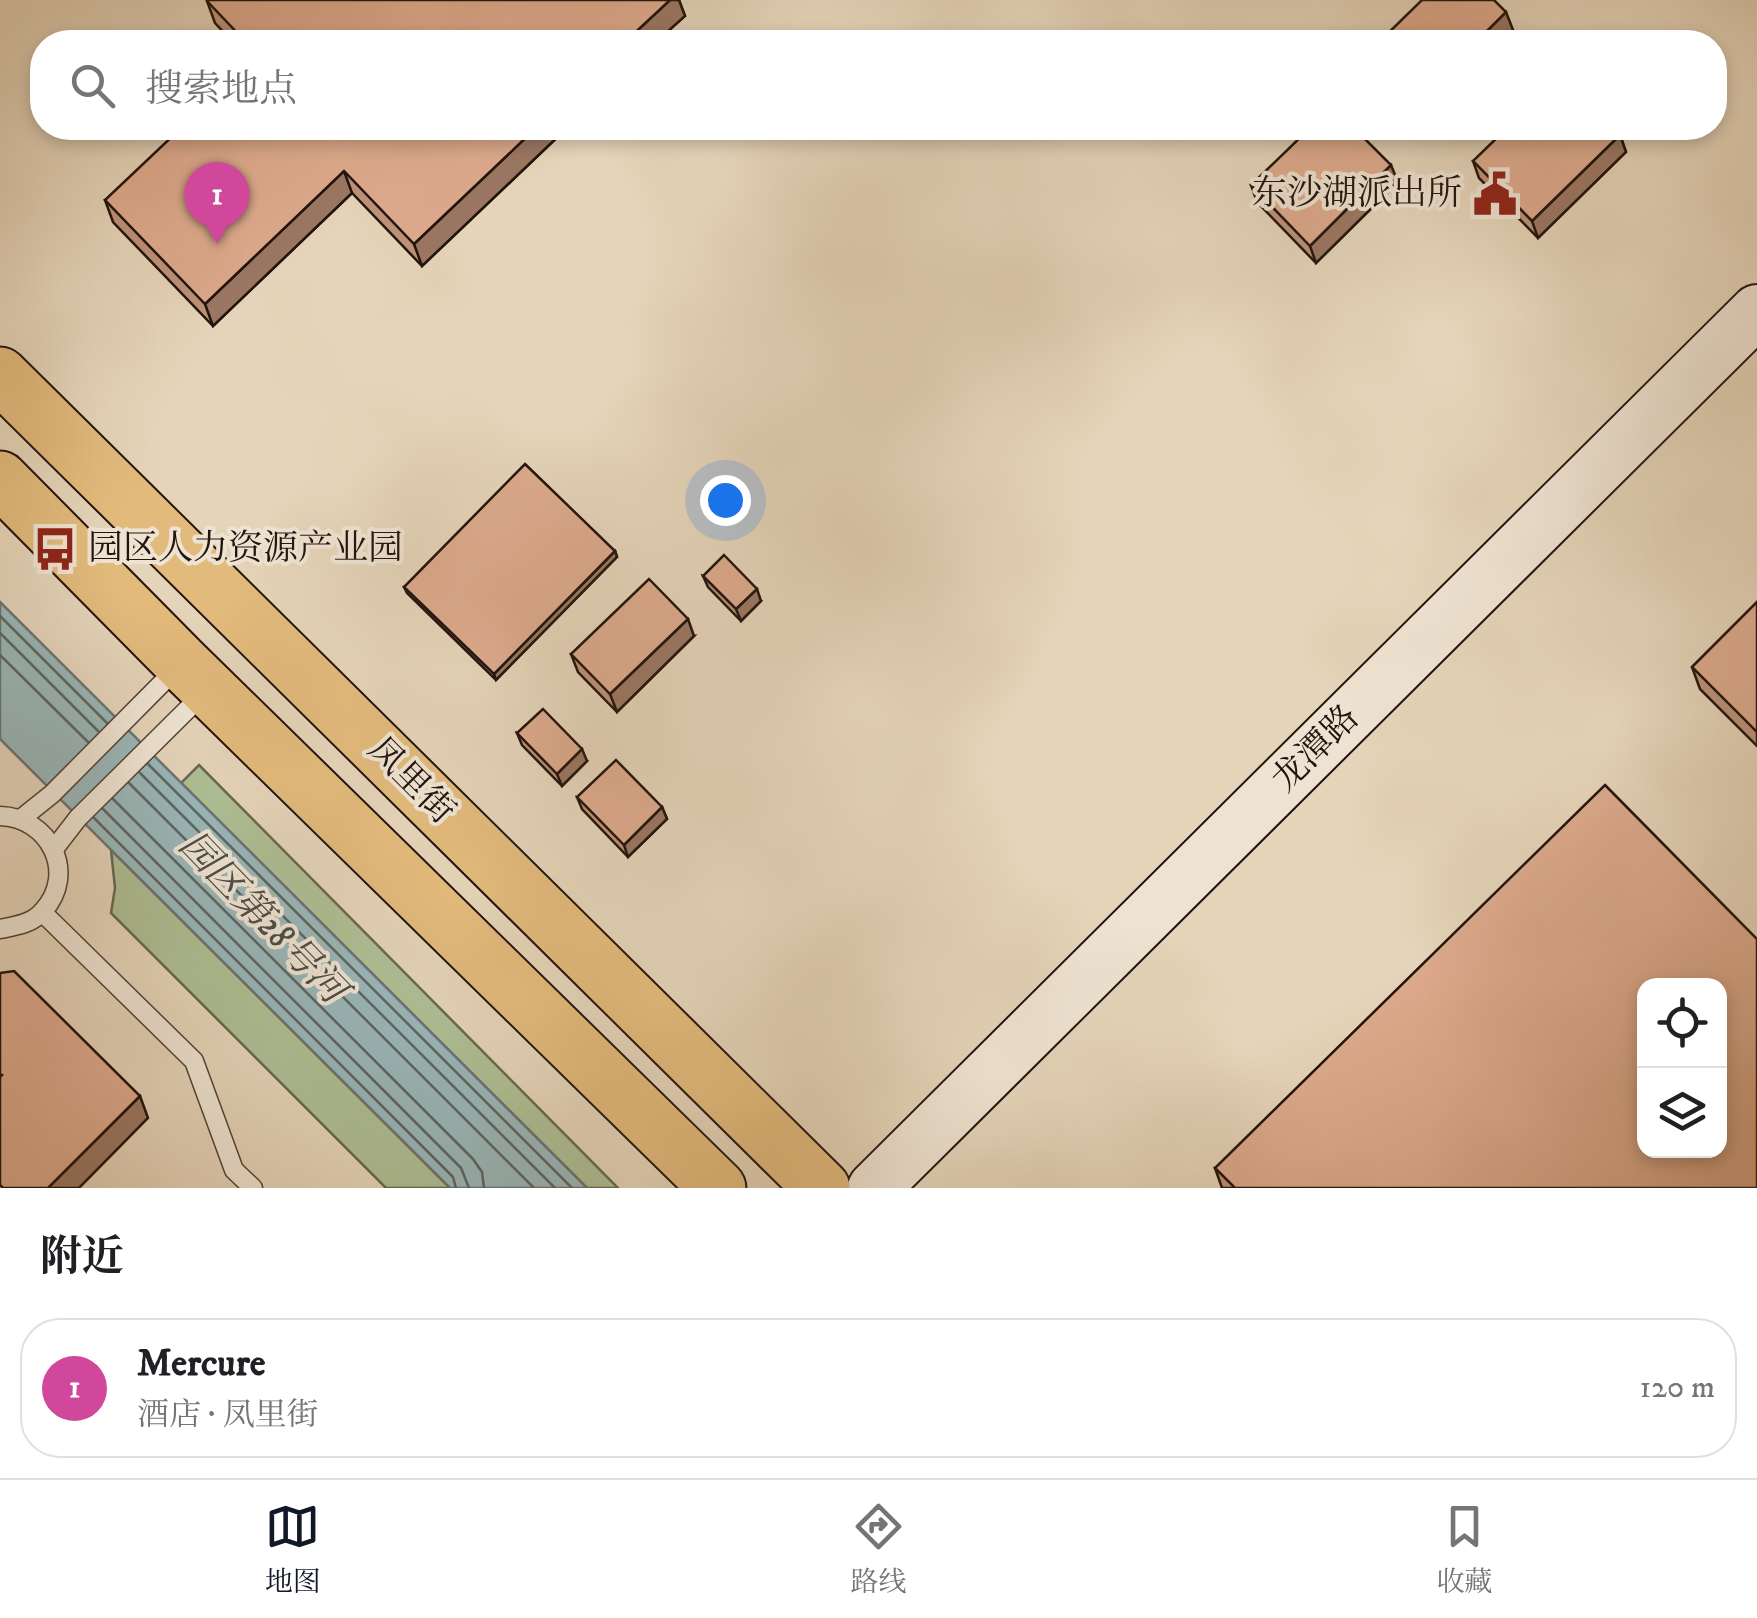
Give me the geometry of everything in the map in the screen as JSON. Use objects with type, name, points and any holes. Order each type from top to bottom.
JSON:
[{"type":"main road","name":"龙潭路","points":[[874,1188],[1757,311]]},
{"type":"main road","name":"凤里街","points":[[0,375],[822,1188]]},
{"type":"main road","points":[[0,479],[195,676],[718,1188]]},
{"type":"lane","points":[[22,818],[127,720],[195,676]]},
{"type":"lane","points":[[54,849],[78,818],[153,744],[195,676]]},
{"type":"lane","points":[[0,816],[22,818],[43,832],[54,849],[59,872],[56,891],[42,912],[26,924],[0,930]]},
{"type":"lane","points":[[42,912],[194,1062],[234,1170],[253,1188]]},
{"type":"green space","points":[[199,765],[618,1188],[587,1188],[181,783]]},
{"type":"green space","points":[[111,850],[450,1188],[386,1188],[111,913],[115,888]]},
{"type":"water","name":"园区第28号河","points":[[0,602],[587,1188],[450,1188],[0,739]]},
{"type":"building","points":[[670,0],[638,30],[235,30],[207,1]]},
{"type":"building","points":[[1422,0],[1494,0],[1506,12],[1488,30],[1391,30]]},
{"type":"building","points":[[168,140],[523,140],[414,244],[344,171],[205,304],[105,200]]},
{"type":"building","points":[[1298,140],[1366,140],[1391,165],[1310,246],[1251,185]]},
{"type":"building","points":[[1495,140],[1615,140],[1532,221],[1473,161]]},
{"type":"building","points":[[525,464],[615,551],[494,674],[404,587]]},
{"type":"building","points":[[724,555],[757,589],[736,609],[703,576]]},
{"type":"building","points":[[649,579],[688,619],[610,694],[571,654]]},
{"type":"building","points":[[1757,602],[1757,732],[1692,667]]},
{"type":"building","points":[[543,709],[582,749],[557,774],[517,733]]},
{"type":"building","points":[[616,760],[662,807],[624,845],[577,797]]},
{"type":"building","points":[[1605,785],[1757,939],[1757,1188],[1235,1188],[1215,1168]]},
{"type":"building","points":[[14,971],[140,1096],[48,1188],[0,1185],[0,973]]},
{"type":"place","name":"东沙湖派出所","points":[[1495,194]]},
{"type":"place","name":"Mercure","points":[[217,244]]},
{"type":"place","name":"园区人力资源产业园","points":[[55,549]]}]
